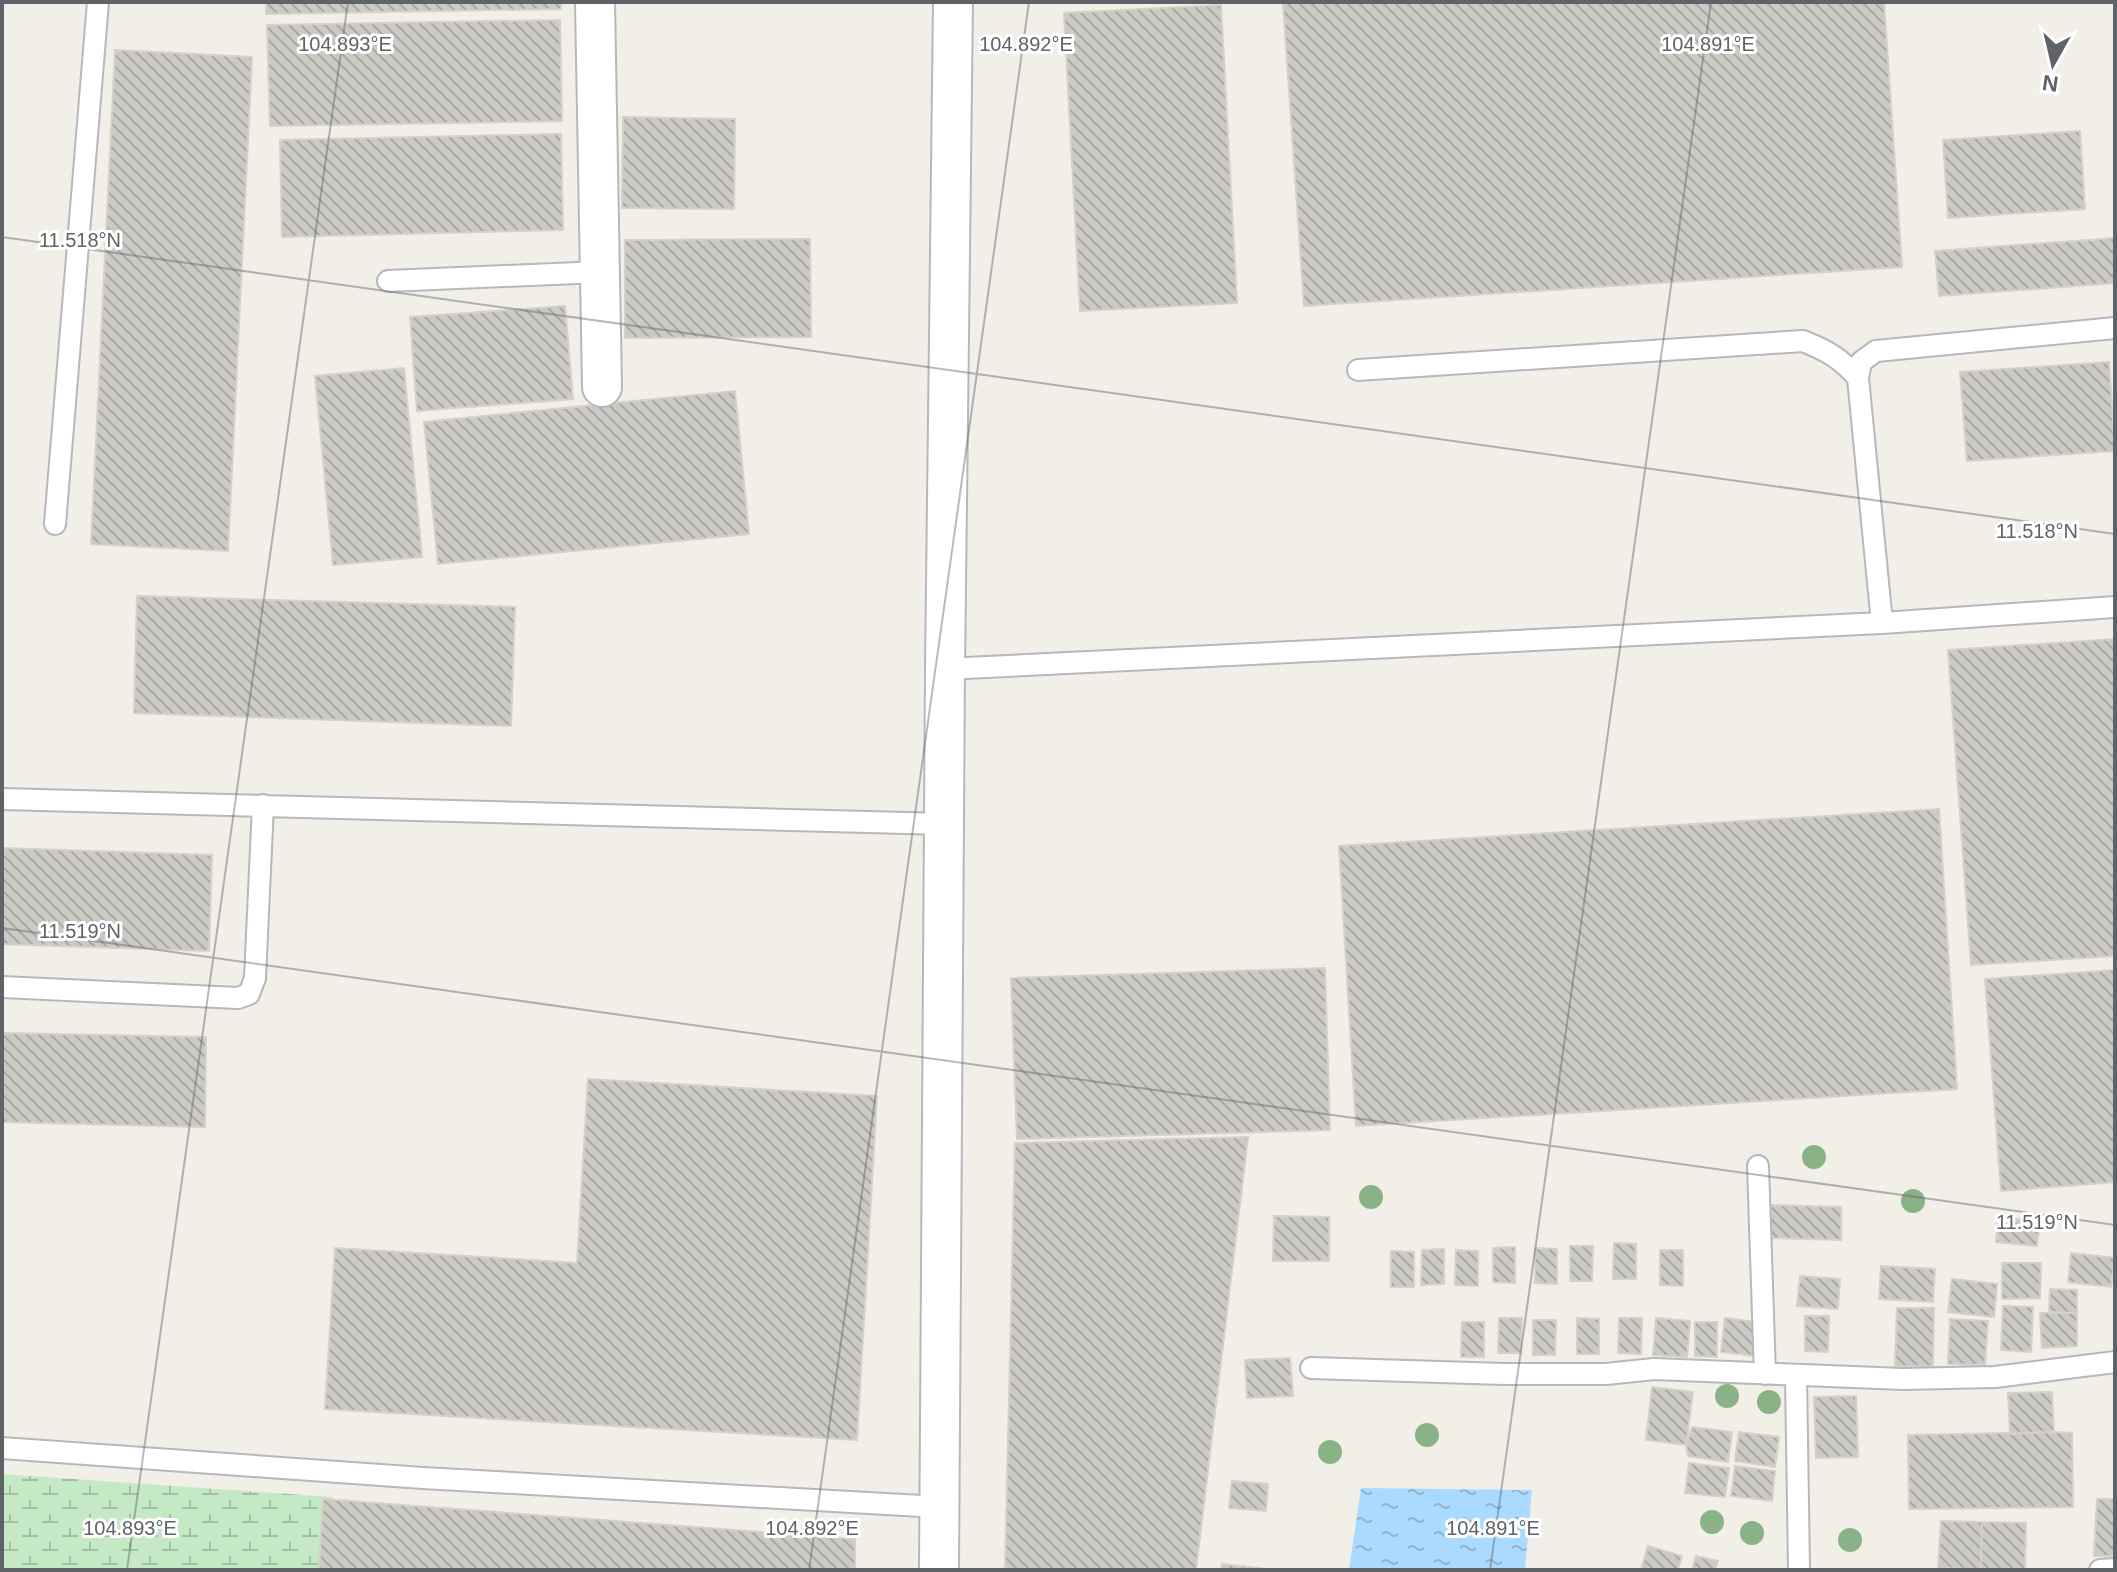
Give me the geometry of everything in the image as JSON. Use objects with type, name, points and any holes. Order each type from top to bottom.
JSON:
[{"type":"street","points":[[595,2],[602,387]]},
{"type":"street","points":[[939,1570],[953,2]]},
{"type":"lane","points":[[55,524],[98,2]]},
{"type":"lane","points":[[388,281],[600,272]]},
{"type":"lane","points":[[1882,623],[1858,378],[1861,362],[1876,351],[2115,328]]},
{"type":"lane","points":[[1358,370],[1803,341],[1844,361],[1858,378]]},
{"type":"lane","points":[[945,669],[1882,623],[2115,607]]},
{"type":"lane","points":[[2,799],[944,824]]},
{"type":"lane","points":[[2,987],[238,998],[249,994],[255,978],[263,805]]},
{"type":"lane","points":[[1758,1166],[1765,1374]]},
{"type":"lane","points":[[1311,1368],[1504,1374],[1606,1374],[1654,1369],[1903,1379],[1995,1377],[2115,1362]]},
{"type":"lane","points":[[1796,1375],[1799,1570]]},
{"type":"lane","points":[[2,1448],[423,1478],[939,1507]]},
{"type":"lane","points":[[2100,1570],[2115,1569]]},
{"type":"green space","points":[[2,1474],[333,1497],[328,1570],[2,1570]]},
{"type":"water","points":[[1361,1488],[1532,1490],[1525,1570],[1349,1570]]},
{"type":"building","points":[[266,2],[561,2],[561,9],[266,14]]},
{"type":"building","points":[[1884,2],[1902,267],[1304,306],[1283,3]]},
{"type":"building","points":[[1221,5],[1237,303],[1080,311],[1064,13]]},
{"type":"building","points":[[560,20],[562,121],[270,126],[267,25]]},
{"type":"building","points":[[115,50],[252,57],[228,551],[91,544]]},
{"type":"building","points":[[623,117],[735,119],[734,209],[622,208]]},
{"type":"building","points":[[2080,131],[2085,209],[1948,218],[1943,140]]},
{"type":"building","points":[[561,134],[563,230],[282,237],[280,140]]},
{"type":"building","points":[[2115,238],[2115,283],[1939,296],[1935,251]]},
{"type":"building","points":[[810,239],[811,337],[625,338],[625,240]]},
{"type":"building","points":[[565,306],[573,399],[417,411],[410,317]]},
{"type":"building","points":[[2109,362],[2115,451],[1967,461],[1960,372]]},
{"type":"building","points":[[404,368],[422,557],[333,565],[315,376]]},
{"type":"building","points":[[735,391],[749,534],[438,564],[424,422]]},
{"type":"building","points":[[137,596],[515,607],[511,726],[134,713]]},
{"type":"building","points":[[2115,639],[2115,956],[1971,965],[1948,650]]},
{"type":"building","points":[[1939,809],[1957,1089],[1356,1126],[1339,846]]},
{"type":"building","points":[[2,848],[212,855],[209,951],[2,944]]},
{"type":"building","points":[[1325,968],[1330,1130],[1017,1139],[1011,978]]},
{"type":"building","points":[[2115,970],[2115,1182],[2001,1191],[1985,979]]},
{"type":"building","points":[[2,1033],[206,1037],[205,1127],[2,1122]]},
{"type":"building","points":[[588,1079],[877,1096],[857,1440],[325,1409],[335,1248],[577,1263]]},
{"type":"building","points":[[1248,1137],[1196,1570],[1005,1570],[1015,1143]]},
{"type":"building","points":[[1771,1205],[1841,1207],[1841,1240],[1770,1238]]},
{"type":"building","points":[[1274,1216],[1329,1217],[1329,1261],[1273,1261]]},
{"type":"building","points":[[1998,1217],[2040,1221],[2037,1246],[1996,1242]]},
{"type":"building","points":[[1614,1243],[1636,1244],[1636,1279],[1613,1279]]},
{"type":"building","points":[[1570,1246],[1593,1246],[1592,1281],[1570,1281]]},
{"type":"building","points":[[1515,1247],[1515,1283],[1493,1282],[1493,1248]]},
{"type":"building","points":[[1535,1248],[1557,1249],[1557,1284],[1535,1283]]},
{"type":"building","points":[[1444,1249],[1444,1284],[1421,1285],[1422,1250]]},
{"type":"building","points":[[1456,1250],[1478,1251],[1478,1286],[1455,1285]]},
{"type":"building","points":[[1660,1250],[1683,1250],[1683,1286],[1660,1285]]},
{"type":"building","points":[[1391,1251],[1414,1252],[1414,1287],[1391,1287]]},
{"type":"building","points":[[2071,1253],[2115,1258],[2111,1287],[2068,1282]]},
{"type":"building","points":[[2002,1263],[2041,1263],[2040,1298],[2002,1299]]},
{"type":"building","points":[[1881,1266],[1935,1269],[1933,1302],[1879,1299]]},
{"type":"building","points":[[1800,1276],[1840,1279],[1838,1309],[1797,1306]]},
{"type":"building","points":[[1952,1279],[1997,1284],[1994,1317],[1948,1312]]},
{"type":"building","points":[[2050,1289],[2077,1290],[2077,1313],[2049,1312]]},
{"type":"building","points":[[2003,1306],[2033,1307],[2031,1352],[2001,1350]]},
{"type":"building","points":[[1897,1308],[1934,1308],[1933,1366],[1895,1366]]},
{"type":"building","points":[[2040,1313],[2077,1313],[2077,1346],[2042,1348]]},
{"type":"building","points":[[1805,1316],[1829,1316],[1828,1352],[1805,1351]]},
{"type":"building","points":[[1499,1318],[1522,1318],[1521,1353],[1498,1353]]},
{"type":"building","points":[[1577,1318],[1599,1319],[1599,1354],[1577,1354]]},
{"type":"building","points":[[1619,1318],[1642,1318],[1641,1354],[1618,1353]]},
{"type":"building","points":[[1656,1318],[1690,1321],[1687,1357],[1653,1355]]},
{"type":"building","points":[[1725,1318],[1757,1322],[1754,1356],[1721,1352]]},
{"type":"building","points":[[1950,1319],[1988,1321],[1985,1365],[1948,1364]]},
{"type":"building","points":[[1533,1320],[1556,1320],[1555,1355],[1533,1355]]},
{"type":"building","points":[[1462,1322],[1484,1322],[1484,1357],[1461,1357]]},
{"type":"building","points":[[1695,1322],[1717,1322],[1717,1357],[1695,1356]]},
{"type":"building","points":[[1290,1358],[1293,1396],[1247,1398],[1245,1360]]},
{"type":"building","points":[[1652,1387],[1693,1392],[1686,1445],[1646,1440]]},
{"type":"building","points":[[2052,1392],[2054,1432],[2010,1434],[2008,1393]]},
{"type":"building","points":[[1856,1396],[1858,1457],[1816,1458],[1814,1397]]},
{"type":"building","points":[[1692,1427],[1732,1432],[1728,1462],[1688,1456],[1686,1445]]},
{"type":"building","points":[[1739,1432],[1779,1437],[1775,1467],[1735,1461]]},
{"type":"building","points":[[2072,1433],[2073,1507],[1909,1509],[1908,1435]]},
{"type":"building","points":[[1689,1463],[1729,1468],[1725,1497],[1685,1493]]},
{"type":"building","points":[[1735,1466],[1775,1471],[1772,1501],[1731,1496]]},
{"type":"building","points":[[1232,1481],[1268,1484],[1266,1511],[1229,1508]]},
{"type":"building","points":[[323,1499],[855,1539],[855,1570],[319,1570]]},
{"type":"building","points":[[2097,1499],[2115,1499],[2115,1556],[2094,1556]]},
{"type":"building","points":[[1941,1521],[1982,1522],[1981,1569],[1938,1568]]},
{"type":"building","points":[[1982,1522],[2026,1523],[2025,1569],[1981,1569]]},
{"type":"building","points":[[1648,1546],[1682,1556],[1678,1570],[1641,1570]]},
{"type":"building","points":[[1696,1556],[1718,1561],[1715,1570],[1692,1570]]},
{"type":"building","points":[[1222,1564],[1267,1569],[1221,1570]]}]
